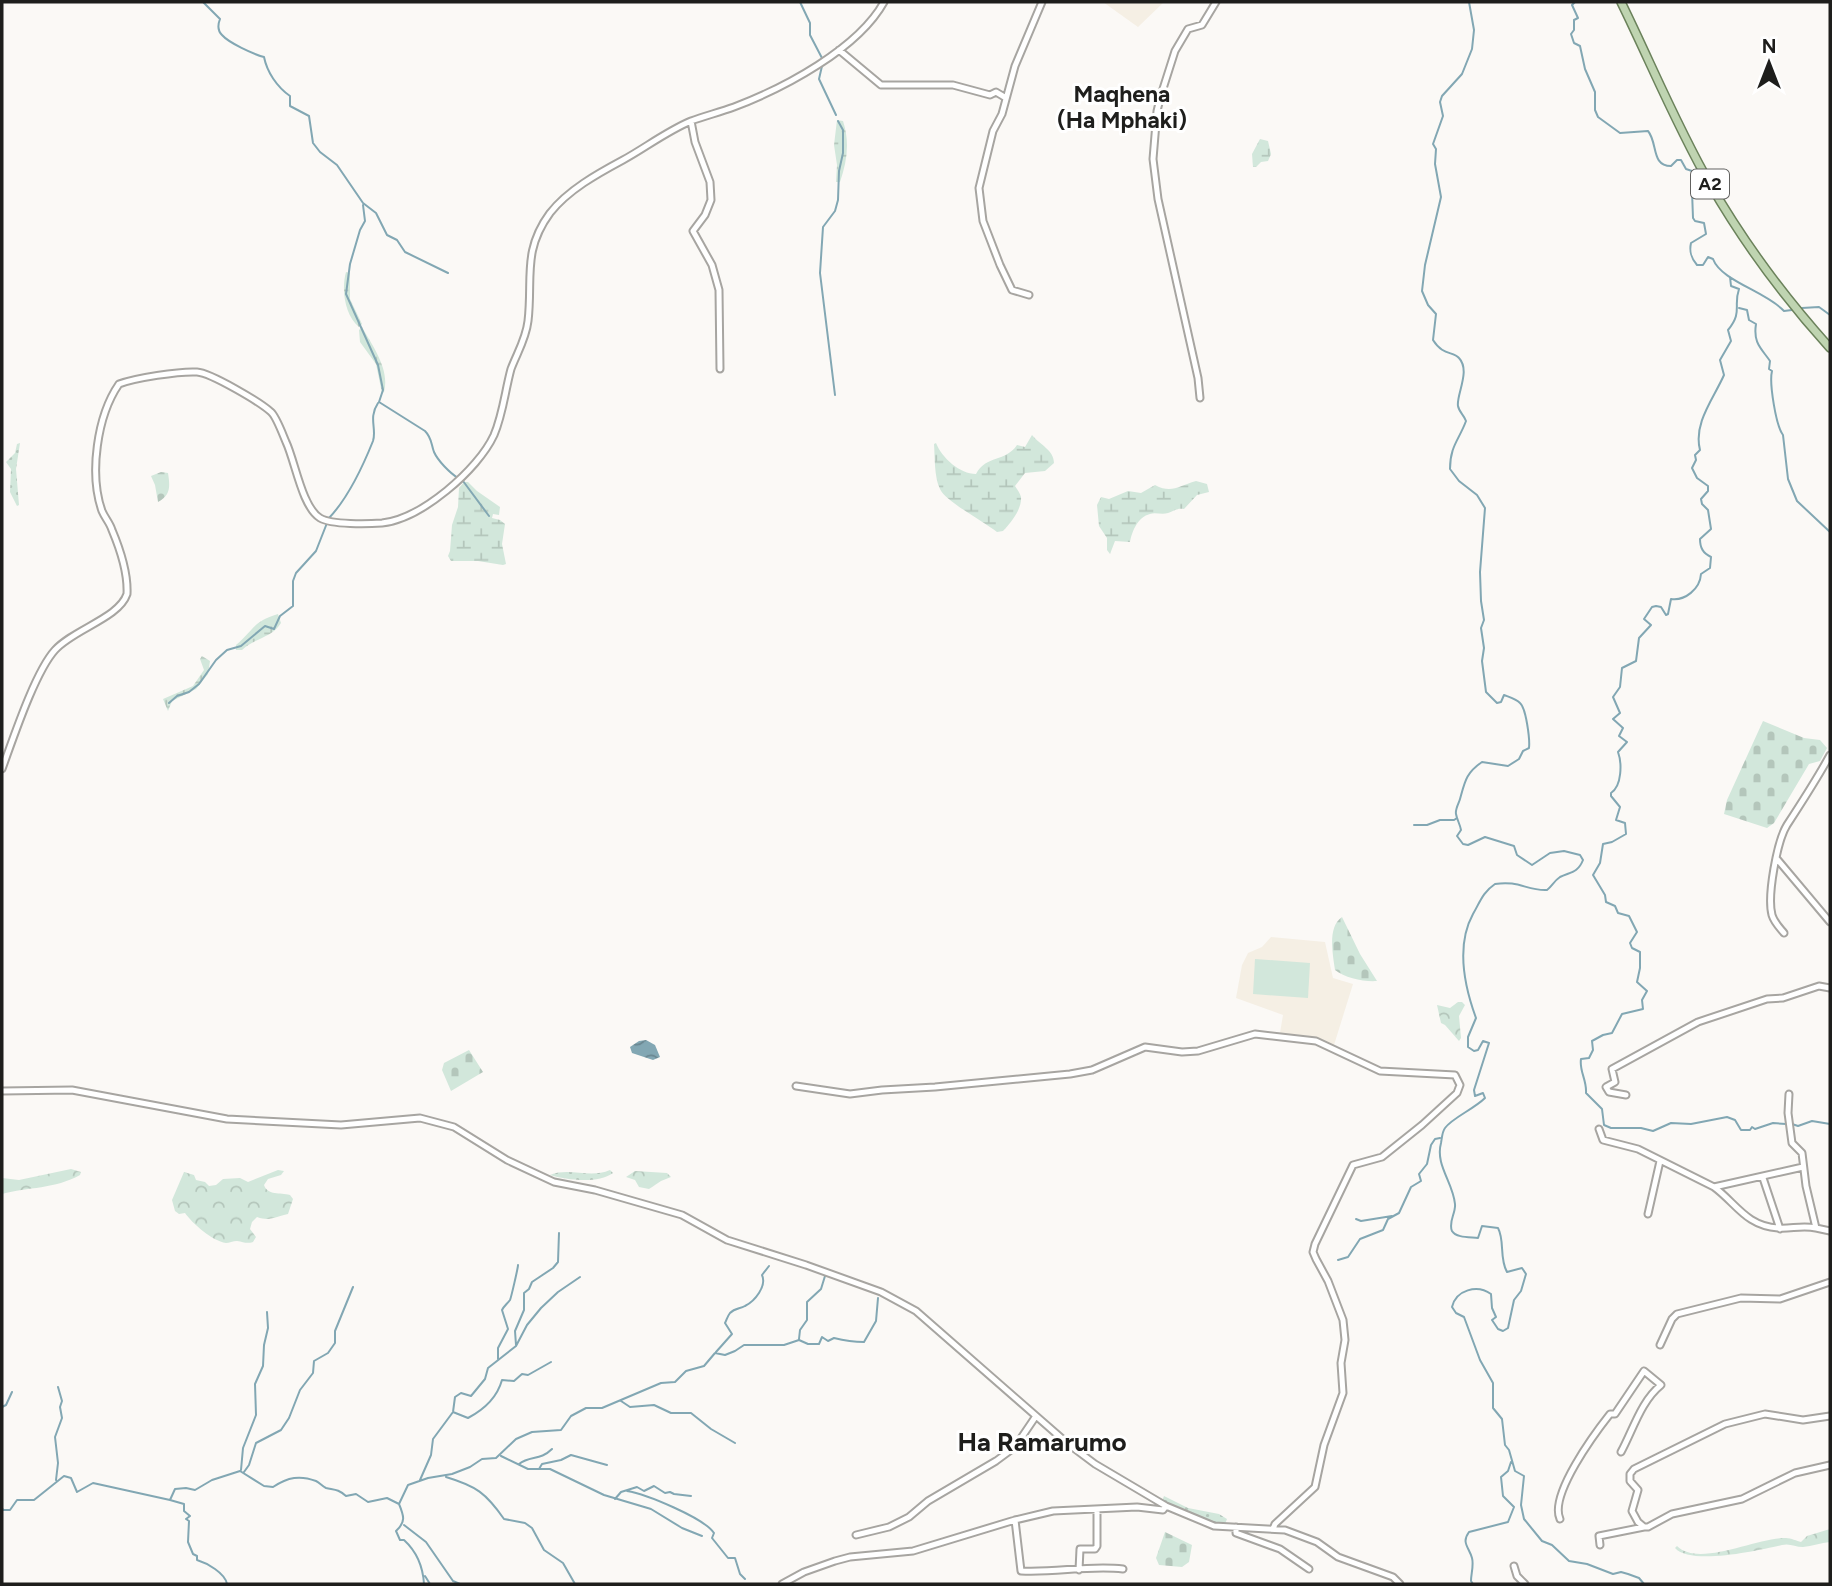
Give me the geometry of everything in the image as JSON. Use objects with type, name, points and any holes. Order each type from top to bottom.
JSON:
[{"type":"main road","name":"A2","points":[[1621,2],[1710,184],[1790,302],[1830,348]]},
{"type":"street","points":[[2,769],[25,709],[53,652],[69,637],[118,609],[125,601],[127,594],[122,562],[111,527],[102,510],[98,485],[98,436],[105,410],[119,384],[196,372],[214,377],[272,412],[287,443],[311,510],[320,518],[385,523],[408,514],[456,485],[484,452],[494,435],[511,369],[525,337],[531,250],[551,212],[599,173],[691,121],[783,86],[858,36],[873,20],[884,2]]},
{"type":"street","points":[[1028,295],[1012,290],[1006,279],[979,207],[979,188],[993,131],[1002,114],[1023,44],[1042,2]]},
{"type":"street","points":[[1200,398],[1198,378],[1158,199],[1153,159],[1157,111],[1175,51],[1188,29],[1202,24],[1216,2]]},
{"type":"street","points":[[839,50],[881,85],[953,85],[990,95],[996,92],[1006,98]]},
{"type":"street","points":[[691,121],[695,142],[710,183],[710,206],[693,231],[712,265],[719,290],[720,369]]},
{"type":"street","points":[[1784,933],[1774,920],[1771,908],[1771,888],[1778,850],[1787,825],[1799,810],[1830,755]]},
{"type":"street","points":[[1777,859],[1830,922]]},
{"type":"street","points":[[1626,1095],[1609,1092],[1606,1088],[1615,1081],[1612,1069],[1621,1062],[1718,1014],[1819,986],[1830,988]]},
{"type":"street","points":[[796,1086],[859,1094],[1046,1077],[1093,1070],[1145,1047],[1182,1052],[1198,1051],[1255,1034],[1316,1041],[1380,1071],[1455,1075],[1460,1085],[1457,1093],[1422,1125],[1382,1157],[1353,1165],[1315,1244],[1313,1252],[1343,1320],[1343,1393],[1324,1445],[1315,1488],[1275,1524],[1273,1529]]},
{"type":"street","points":[[2,1091],[72,1090],[227,1119],[341,1125],[421,1118],[454,1127],[507,1160],[554,1182],[595,1190],[682,1215],[727,1240],[806,1265],[900,1300],[1095,1464],[1166,1506],[1214,1526],[1285,1530],[1317,1542],[1338,1557],[1393,1577],[1400,1584]]},
{"type":"street","points":[[1789,1094],[1788,1117],[1792,1143],[1802,1153],[1816,1228]]},
{"type":"street","points":[[1599,1129],[1603,1140],[1638,1149],[1714,1187],[1746,1216],[1768,1227],[1780,1229],[1805,1226],[1830,1231]]},
{"type":"street","points":[[1648,1214],[1660,1161]]},
{"type":"street","points":[[1714,1187],[1803,1167]]},
{"type":"street","points":[[1763,1178],[1780,1229]]},
{"type":"street","points":[[1660,1345],[1677,1314],[1741,1298],[1780,1299],[1830,1282]]},
{"type":"street","points":[[1560,1519],[1559,1501],[1587,1446],[1611,1414],[1615,1414],[1644,1371],[1661,1385],[1654,1390],[1621,1452]]},
{"type":"street","points":[[1644,1527],[1632,1511],[1638,1495],[1638,1490],[1629,1477],[1634,1469],[1708,1431],[1748,1418],[1773,1414],[1803,1420],[1830,1416]]},
{"type":"street","points":[[856,1535],[889,1527],[908,1517],[928,1501],[996,1461],[1015,1447],[1036,1416]]},
{"type":"street","points":[[1600,1545],[1599,1536],[1648,1527],[1672,1514],[1742,1499],[1796,1473],[1830,1465]]},
{"type":"street","points":[[782,1584],[804,1572],[835,1561],[913,1550],[1053,1511],[1146,1507],[1163,1510],[1166,1506]]},
{"type":"street","points":[[1079,1570],[1080,1549],[1095,1549],[1097,1546],[1097,1508]]},
{"type":"street","points":[[1015,1520],[1021,1571],[1046,1573],[1123,1569]]},
{"type":"street","points":[[1236,1527],[1236,1533],[1280,1549],[1309,1569]]},
{"type":"street","points":[[1514,1566],[1517,1576],[1525,1584]]},
{"type":"shaded area","points":[[1103,2],[1164,2],[1138,27]]},
{"type":"shaded area","points":[[1271,937],[1325,942],[1333,978],[1353,984],[1334,1045],[1309,1036],[1280,1033],[1283,1015],[1236,998],[1242,965],[1248,953],[1262,947]]},
{"type":"green space","points":[[837,120],[843,121],[847,144],[840,182],[836,182],[834,145]]},
{"type":"green space","points":[[1260,139],[1268,141],[1271,154],[1268,161],[1253,167],[1252,154]]},
{"type":"green space","points":[[346,272],[350,273],[350,299],[362,324],[359,327],[350,316],[345,302]]},
{"type":"green space","points":[[362,327],[383,367],[385,383],[382,393],[376,364],[360,342],[359,330]]},
{"type":"green space","points":[[1032,435],[1049,451],[1054,463],[1045,471],[1025,473],[1015,486],[1021,497],[1020,506],[1003,531],[997,532],[943,494],[936,473],[934,444],[936,443],[952,464],[976,474],[985,464],[1007,454],[1017,445],[1025,447]]},
{"type":"green space","points":[[20,443],[16,469],[17,506],[10,492],[11,469],[6,462]]},
{"type":"green space","points":[[161,472],[168,473],[169,486],[165,496],[158,502],[151,476]]},
{"type":"green space","points":[[1196,481],[1207,484],[1209,492],[1197,495],[1184,509],[1166,514],[1152,513],[1142,518],[1132,533],[1130,542],[1115,541],[1110,554],[1107,550],[1107,538],[1099,526],[1097,505],[1101,497],[1109,499],[1128,491],[1141,493],[1155,485],[1171,489]]},
{"type":"green space","points":[[464,482],[468,482],[500,507],[499,515],[493,514],[492,518],[505,524],[502,544],[506,564],[451,561],[448,556],[459,488]]},
{"type":"green space","points":[[278,614],[281,623],[273,632],[242,650],[236,650],[236,645],[258,623]]},
{"type":"green space","points":[[202,656],[210,661],[208,674],[196,689],[172,701],[168,711],[163,699],[193,686],[204,670],[200,659]]},
{"type":"green space","points":[[1763,721],[1804,738],[1820,740],[1827,748],[1820,761],[1809,764],[1774,823],[1767,828],[1724,814],[1727,800]]},
{"type":"green space","points":[[1342,917],[1377,981],[1355,979],[1335,970],[1333,934],[1334,927]]},
{"type":"green space","points":[[1255,959],[1310,963],[1308,998],[1253,994]]},
{"type":"green space","points":[[1458,1002],[1465,1005],[1459,1016],[1459,1041],[1441,1023],[1437,1005],[1450,1008]]},
{"type":"green space","points":[[469,1050],[483,1072],[451,1091],[442,1070],[444,1063]]},
{"type":"green space","points":[[71,1169],[81,1172],[80,1175],[51,1185],[2,1194],[2,1178],[19,1180]]},
{"type":"green space","points":[[278,1170],[284,1171],[281,1175],[268,1179],[264,1185],[271,1192],[290,1195],[293,1199],[288,1214],[270,1219],[257,1217],[250,1229],[256,1237],[253,1242],[221,1242],[203,1231],[185,1213],[179,1214],[175,1211],[172,1200],[184,1172],[194,1175],[196,1180],[209,1186],[216,1185],[223,1179],[240,1178],[248,1182]]},
{"type":"green space","points":[[610,1170],[613,1173],[591,1180],[550,1175],[565,1172],[595,1173]]},
{"type":"green space","points":[[635,1171],[667,1173],[671,1177],[649,1189],[639,1187],[635,1180],[626,1177]]},
{"type":"green space","points":[[1164,1496],[1188,1508],[1219,1514],[1227,1519],[1225,1524],[1209,1523],[1192,1517],[1162,1501]]},
{"type":"green space","points":[[1830,1529],[1830,1542],[1803,1547],[1785,1545],[1710,1556],[1695,1556],[1675,1548],[1677,1546],[1687,1552],[1699,1554],[1714,1553],[1774,1539],[1788,1538],[1801,1542],[1807,1536]]},
{"type":"green space","points":[[1165,1532],[1192,1545],[1189,1562],[1182,1567],[1159,1565],[1156,1558]]},
{"type":"water","points":[[646,1040],[655,1045],[660,1057],[653,1060],[632,1053],[630,1047]]},
{"type":"waterway","points":[[203,2],[220,19],[220,33],[225,38],[264,57],[273,79],[290,96],[290,106],[309,116],[313,143],[337,165],[363,203],[376,213],[387,235],[397,240],[405,252],[448,273]]},
{"type":"waterway","points":[[800,2],[810,23],[810,35],[823,60]]},
{"type":"waterway","points":[[1469,2],[1474,30],[1472,49],[1462,74],[1442,96],[1440,102],[1443,116],[1433,144],[1436,149],[1435,164],[1441,197],[1425,265],[1422,291],[1428,305],[1436,314],[1433,340],[1440,349],[1457,356],[1464,369],[1458,406],[1466,421],[1453,449],[1450,469],[1459,481],[1477,495],[1485,508],[1480,572],[1484,620],[1481,628],[1484,648],[1482,661],[1486,692],[1497,703],[1501,702],[1504,695],[1520,703],[1526,717],[1529,748],[1508,766],[1482,762],[1469,774],[1456,810],[1461,830],[1457,836],[1463,844],[1468,845],[1485,837],[1514,846],[1517,855],[1532,865],[1550,853],[1564,851],[1580,855],[1583,860],[1576,870],[1560,877],[1547,890],[1510,883],[1495,884],[1487,890],[1468,926],[1463,952],[1465,979],[1476,1018],[1468,1037],[1468,1047],[1474,1051],[1478,1050],[1483,1041],[1489,1043],[1474,1090],[1475,1096],[1483,1093],[1485,1098],[1448,1124],[1442,1135],[1440,1159],[1455,1204],[1451,1228],[1457,1235],[1478,1238],[1482,1226],[1498,1228],[1507,1272],[1522,1268],[1526,1274],[1521,1291],[1514,1300],[1508,1328],[1503,1331],[1498,1329],[1492,1320],[1496,1317],[1491,1294],[1485,1291],[1468,1290],[1458,1296],[1452,1307],[1464,1317],[1480,1360],[1493,1383],[1493,1408],[1502,1419],[1505,1445],[1515,1471],[1524,1476],[1521,1505],[1524,1519],[1542,1541],[1552,1545],[1569,1561],[1587,1564],[1613,1574],[1628,1574],[1639,1578],[1644,1584]]},
{"type":"waterway","points":[[1575,2],[1572,5],[1578,18],[1574,20],[1571,34],[1574,43],[1580,46],[1585,69],[1595,92],[1595,110],[1598,117],[1620,133],[1648,131],[1660,162],[1671,166],[1681,160],[1686,169],[1695,172],[1692,191],[1693,218],[1704,223],[1706,234],[1691,243],[1690,252],[1697,265],[1703,265],[1708,257],[1713,259],[1718,267],[1734,280],[1784,311],[1792,310]]},
{"type":"waterway","points":[[822,66],[819,79],[836,115]]},
{"type":"waterway","points":[[835,395],[820,273],[823,227],[835,211],[838,200],[843,153],[843,130],[838,121]]},
{"type":"waterway","points":[[363,205],[365,221],[350,264],[346,294],[378,365],[383,390],[379,402],[425,431],[438,459],[458,478]]},
{"type":"waterway","points":[[1730,277],[1731,286],[1739,289],[1735,318],[1728,330],[1731,341],[1720,360],[1724,375],[1702,420],[1699,430],[1700,450],[1695,455],[1692,468],[1697,478],[1708,486],[1708,491],[1701,499],[1708,510],[1711,529],[1700,539],[1702,550],[1711,557],[1710,568],[1701,574],[1698,585],[1691,593],[1671,599],[1668,614],[1666,615],[1661,607],[1652,607],[1644,619],[1651,625],[1639,638],[1636,661],[1622,668],[1620,687],[1613,697],[1620,713],[1613,719],[1623,728],[1619,736],[1627,742],[1618,752],[1620,774],[1611,796],[1620,807],[1616,820],[1625,823],[1626,834],[1603,844],[1600,863],[1593,875],[1605,895],[1606,902],[1615,906],[1618,913],[1629,916],[1637,932],[1630,943],[1632,948],[1640,952],[1637,982],[1647,991],[1642,1000],[1643,1009],[1622,1014],[1612,1033],[1592,1041],[1593,1050],[1589,1058],[1581,1059],[1581,1063],[1586,1093],[1602,1109],[1604,1125],[1611,1128],[1641,1128],[1653,1131],[1671,1123],[1691,1124],[1727,1117],[1735,1120],[1741,1130],[1773,1123],[1786,1124]]},
{"type":"waterway","points":[[1802,308],[1819,307],[1830,315]]},
{"type":"waterway","points":[[1739,308],[1747,310],[1749,320],[1756,324],[1757,341],[1770,361],[1771,385],[1783,435],[1788,479],[1797,501],[1830,532]]},
{"type":"waterway","points":[[329,518],[349,491],[369,451],[374,437],[373,418],[378,403]]},
{"type":"waterway","points":[[463,481],[489,516]]},
{"type":"waterway","points":[[169,703],[199,684],[216,660],[227,650],[241,646],[265,626],[274,629],[280,616],[293,606],[293,581],[296,573],[316,551],[327,523]]},
{"type":"waterway","points":[[1414,825],[1457,818]]},
{"type":"waterway","points":[[1792,1124],[1798,1126],[1812,1121],[1830,1124]]},
{"type":"waterway","points":[[1338,1260],[1348,1257],[1360,1239],[1383,1230],[1388,1219],[1399,1213],[1411,1187],[1421,1181],[1419,1174],[1427,1164],[1431,1145],[1435,1139],[1440,1138]]},
{"type":"waterway","points":[[1356,1219],[1361,1221],[1392,1216]]},
{"type":"waterway","points":[[516,1345],[515,1331],[524,1310],[524,1293],[532,1282],[558,1262],[559,1233]]},
{"type":"waterway","points":[[498,1359],[498,1348],[508,1329],[502,1310],[510,1300],[518,1265]]},
{"type":"waterway","points":[[716,1352],[732,1334],[725,1323],[729,1314],[749,1304],[756,1297],[763,1284],[762,1275],[769,1266]]},
{"type":"waterway","points":[[799,1339],[800,1330],[807,1320],[807,1302],[821,1289],[825,1276]]},
{"type":"waterway","points":[[420,1480],[431,1455],[433,1439],[453,1412],[455,1397],[461,1393],[471,1396],[485,1379],[488,1368],[516,1346],[527,1325],[541,1308],[580,1277]]},
{"type":"waterway","points":[[244,1472],[256,1443],[281,1430],[300,1390],[313,1373],[314,1361],[328,1353],[335,1343],[335,1331],[353,1287]]},
{"type":"waterway","points":[[2,1508],[10,1510],[17,1500],[34,1500],[64,1476],[71,1478],[77,1492],[93,1483],[170,1500],[175,1489],[195,1490],[212,1480],[240,1471],[264,1486],[273,1487],[289,1479],[305,1478],[346,1496],[356,1494],[368,1502],[387,1498],[399,1504],[408,1485],[452,1474],[482,1459],[496,1458],[516,1439],[532,1432],[561,1430],[571,1416],[586,1408],[602,1408],[661,1383],[675,1382],[686,1371],[704,1366],[715,1353],[725,1355],[744,1345],[784,1345],[799,1340],[808,1344],[819,1344],[822,1337],[828,1341],[834,1338],[864,1342],[876,1321],[878,1298]]},
{"type":"waterway","points":[[241,1470],[243,1448],[256,1415],[255,1384],[263,1366],[268,1328],[267,1312]]},
{"type":"waterway","points":[[453,1412],[468,1418],[490,1402],[502,1380],[514,1381],[522,1374],[528,1375],[551,1362]]},
{"type":"waterway","points":[[56,1480],[58,1463],[55,1437],[62,1418],[62,1401],[58,1387]]},
{"type":"waterway","points":[[2,1407],[6,1405],[12,1392]]},
{"type":"waterway","points":[[621,1401],[630,1407],[654,1405],[671,1413],[691,1413],[735,1443]]},
{"type":"waterway","points":[[519,1464],[552,1449]]},
{"type":"waterway","points":[[539,1469],[542,1464],[571,1455],[607,1465]]},
{"type":"waterway","points":[[501,1456],[528,1469],[550,1469],[604,1495],[651,1509],[682,1528],[702,1536]]},
{"type":"waterway","points":[[1473,1584],[1473,1561],[1466,1542],[1467,1536],[1469,1532],[1508,1522],[1514,1507],[1503,1496],[1501,1477],[1508,1471],[1511,1462]]},
{"type":"waterway","points":[[446,1477],[480,1492],[504,1519],[525,1523],[532,1528],[544,1550],[563,1563],[575,1584]]},
{"type":"waterway","points":[[615,1499],[621,1492],[637,1487],[644,1491],[654,1486],[665,1493],[691,1496]]},
{"type":"waterway","points":[[627,1491],[674,1507],[708,1527],[714,1533],[712,1538],[728,1558],[735,1558],[740,1574],[745,1579]]},
{"type":"waterway","points":[[170,1500],[184,1504],[184,1511],[190,1516],[186,1519],[189,1521],[188,1542],[197,1560],[219,1572],[227,1584]]},
{"type":"waterway","points":[[399,1504],[403,1519],[396,1531],[400,1540],[404,1540],[415,1554],[424,1584]]},
{"type":"waterway","points":[[404,1525],[426,1542],[453,1581],[460,1584]]},
{"type":"waterway","points":[[425,1576],[430,1584]]},
{"type":"district","name":"Maqhena (Ha Mphaki)","points":[[1122,107]]},
{"type":"district","name":"Ha Ramarumo","points":[[1042,1442]]}]
